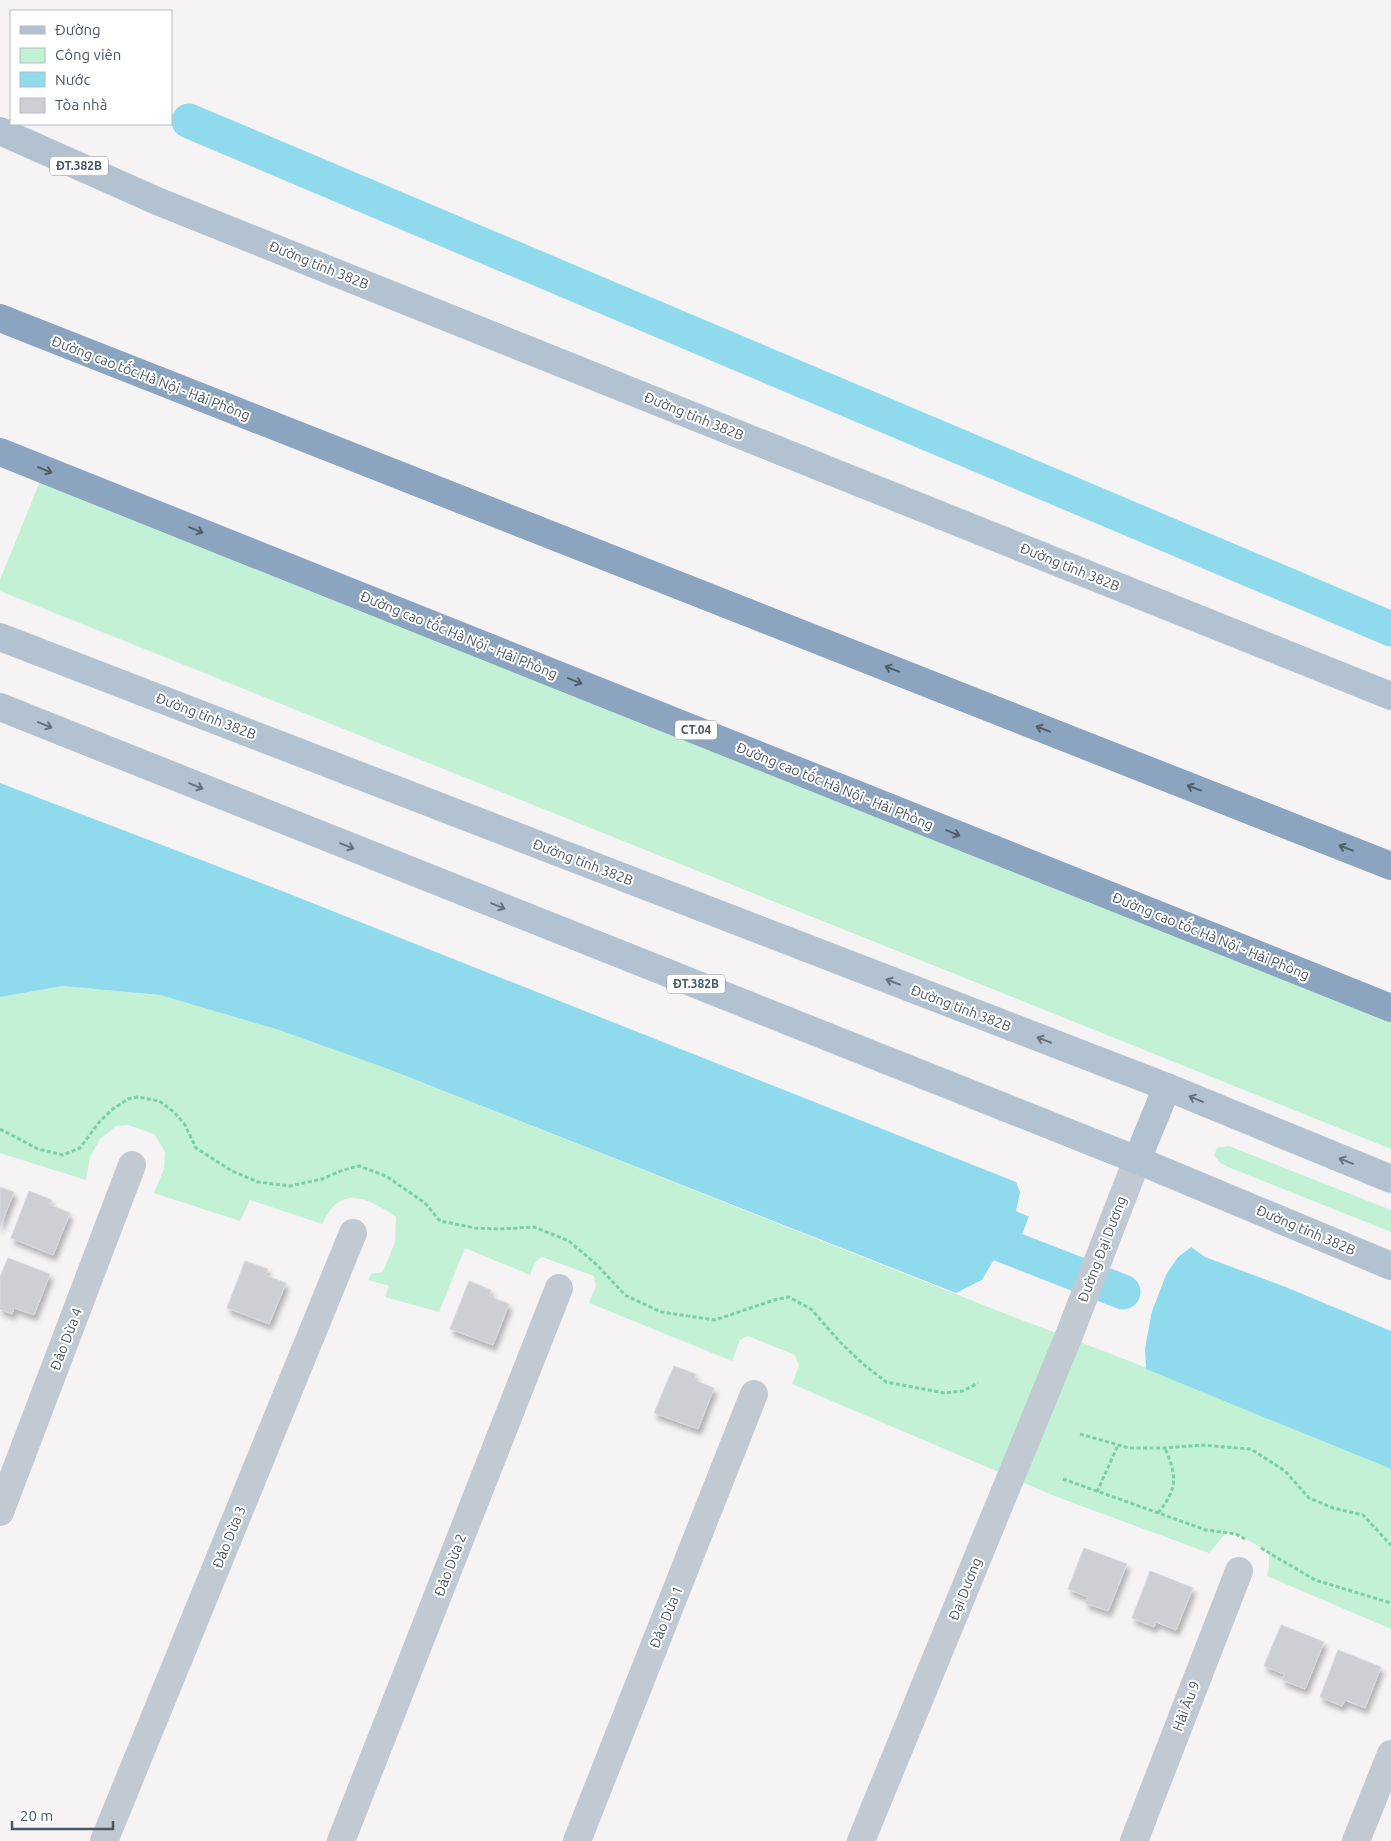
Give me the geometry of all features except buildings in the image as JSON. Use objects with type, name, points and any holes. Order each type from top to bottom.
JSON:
[{"type":"highway","name":"Đường cao tốc Hà Nội - Hải Phòng","points":[[0,318],[1391,866]]},
{"type":"highway","name":"Đường cao tốc Hà Nội - Hải Phòng","points":[[0,452],[1391,1008]]},
{"type":"main road","name":"Đường tỉnh 382B","points":[[0,131],[157,200],[1391,696]]},
{"type":"main road","name":"Đường tỉnh 382B","points":[[0,637],[1167,1087],[1391,1179]]},
{"type":"main road","name":"Đường tỉnh 382B","points":[[0,708],[1137,1160],[1391,1266]]},
{"type":"main road","points":[[1137,1160],[1167,1087]]},
{"type":"street","name":"Đường Đại Dương","points":[[1068,1338],[1137,1160]]},
{"type":"street","name":"Đảo Dừa 4","points":[[0,1512],[132,1165]]},
{"type":"street","name":"Đảo Dừa 3","points":[[104,1841],[353,1233]]},
{"type":"street","name":"Đảo Dừa 2","points":[[341,1841],[559,1288]]},
{"type":"street","name":"Đại Dương","points":[[861,1841],[1068,1338]]},
{"type":"street","name":"Đảo Dừa 1","points":[[576,1841],[754,1394]]},
{"type":"street","name":"Hải Âu 9","points":[[1134,1841],[1238,1571]]},
{"type":"street","points":[[1356,1841],[1391,1754]]},
{"type":"path","points":[[0,1129],[38,1149],[63,1155],[80,1148],[100,1122],[128,1098],[138,1097],[159,1101],[174,1112],[185,1125],[196,1148],[232,1171],[258,1182],[290,1186],[322,1179],[359,1166],[386,1176],[425,1203],[440,1221],[475,1228],[534,1228],[569,1241],[626,1294],[661,1312],[715,1320],[774,1300],[789,1297],[811,1308],[840,1342],[886,1382],[945,1393],[963,1391],[978,1383]]},
{"type":"path","points":[[1080,1434],[1129,1448],[1166,1448],[1201,1444],[1251,1449],[1285,1471],[1309,1498],[1333,1508],[1363,1515],[1391,1545]]},
{"type":"path","points":[[1097,1492],[1118,1445]]},
{"type":"path","points":[[1158,1514],[1169,1500],[1174,1483],[1173,1467],[1166,1448]]},
{"type":"green space","points":[[41,479],[1391,1017],[1391,1149],[0,591],[0,580]]},
{"type":"green space","points":[[63,986],[160,995],[279,1030],[388,1069],[1006,1314],[1132,1362],[1391,1469],[1391,1629],[1267,1576],[1269,1552],[1237,1534],[1226,1533],[1209,1553],[1057,1497],[792,1384],[799,1366],[795,1355],[748,1336],[740,1340],[732,1361],[589,1303],[596,1286],[594,1276],[542,1257],[535,1262],[530,1275],[465,1248],[439,1312],[385,1297],[389,1286],[368,1280],[371,1274],[383,1272],[395,1242],[396,1217],[365,1200],[348,1198],[340,1201],[331,1209],[322,1224],[250,1200],[240,1221],[154,1193],[164,1169],[165,1152],[154,1134],[128,1125],[116,1126],[100,1139],[90,1157],[86,1180],[0,1153],[0,997]]},
{"type":"green space","points":[[1229,1146],[1391,1210],[1391,1232],[1228,1167],[1219,1162],[1214,1155],[1217,1148]]},
{"type":"water","points":[[0,783],[282,891],[1016,1182],[1020,1192],[1016,1211],[1165,1276],[1178,1257],[1191,1247],[1205,1257],[1283,1286],[1391,1331],[1391,1469],[1146,1369],[1145,1349],[1152,1310],[1006,1239],[982,1280],[956,1293],[388,1069],[279,1030],[160,995],[63,986],[0,997]]},
{"type":"pier","points":[[1030,1214],[1164,1273],[1177,1255],[1188,1246],[1191,1247],[1178,1257],[1168,1270],[1147,1324],[1149,1312],[1017,1247]]},
{"type":"waterway","points":[[189,121],[1391,629]]},
{"type":"waterway","points":[[959,1228],[1123,1292]]}]
